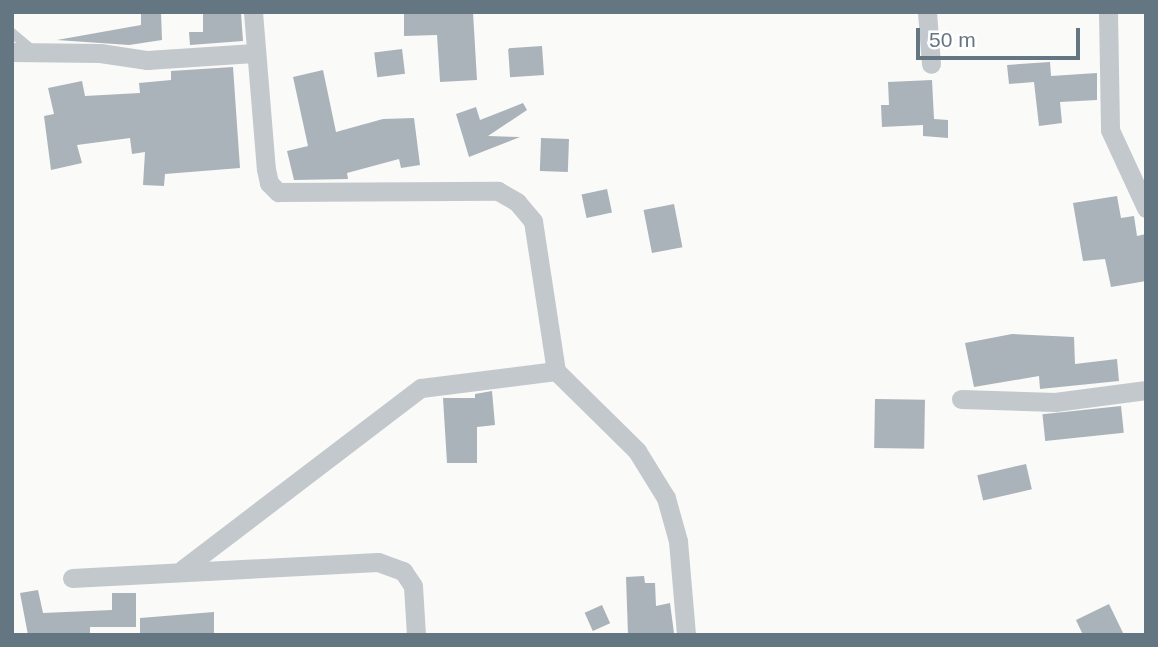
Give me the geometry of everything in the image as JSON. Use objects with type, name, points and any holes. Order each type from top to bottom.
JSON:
[{"type":"street","points":[[253,12],[254,53],[266,169],[269,183],[278,192],[498,191],[517,202],[533,221],[556,371],[637,451],[666,498],[678,541],[686,635]]},
{"type":"street","points":[[927,12],[931,64]]},
{"type":"street","points":[[1108,12],[1110,130],[1146,208]]},
{"type":"street","points":[[22,51],[147,60],[254,53]]},
{"type":"street","points":[[183,569],[421,388],[556,371]]},
{"type":"street","points":[[961,399],[1055,401],[1146,390]]},
{"type":"street","points":[[72,578],[183,569],[378,562],[403,571],[413,586],[416,635]]},
{"type":"lane","points":[[12,33],[22,51]]},
{"type":"building","points":[[141,12],[161,12],[162,40],[129,45],[57,40],[141,25]]},
{"type":"building","points":[[404,12],[473,12],[477,80],[440,82],[437,35],[404,36]]},
{"type":"building","points":[[203,13],[241,13],[243,41],[190,45],[189,32],[203,32]]},
{"type":"building","points":[[542,46],[544,75],[510,77],[508,48]]},
{"type":"building","points":[[402,49],[405,74],[377,77],[374,52]]},
{"type":"building","points":[[1050,62],[1051,76],[1097,73],[1097,100],[1060,102],[1062,123],[1039,126],[1034,82],[1009,84],[1007,65]]},
{"type":"building","points":[[233,67],[240,168],[165,174],[164,186],[143,185],[145,152],[132,154],[130,138],[77,145],[82,163],[51,170],[44,116],[54,114],[48,88],[82,81],[85,96],[140,93],[139,83],[171,80],[171,71]]},
{"type":"building","points":[[323,70],[336,132],[383,119],[414,118],[420,165],[401,168],[399,159],[347,173],[348,179],[294,180],[287,151],[308,146],[293,77]]},
{"type":"building","points":[[932,80],[934,119],[948,120],[948,138],[923,136],[923,125],[882,127],[881,105],[889,105],[888,82]]},
{"type":"building","points":[[523,103],[527,110],[488,136],[520,137],[469,157],[456,114],[476,107],[480,120]]},
{"type":"building","points":[[541,138],[569,139],[568,172],[540,171]]},
{"type":"building","points":[[607,189],[612,212],[587,218],[582,194]]},
{"type":"building","points":[[1117,196],[1121,218],[1134,216],[1137,236],[1146,234],[1146,281],[1111,287],[1105,259],[1083,261],[1073,203]]},
{"type":"building","points":[[674,204],[682,247],[652,253],[644,210]]},
{"type":"building","points":[[1012,334],[1074,337],[1075,364],[1117,359],[1119,381],[1040,389],[1039,376],[974,387],[965,343]]},
{"type":"building","points":[[492,391],[495,425],[477,427],[477,463],[447,463],[443,398],[475,398],[475,394]]},
{"type":"building","points":[[875,399],[925,400],[924,449],[874,448]]},
{"type":"building","points":[[1121,406],[1124,433],[1045,441],[1042,414]]},
{"type":"building","points":[[1026,464],[1032,489],[983,501],[977,475]]},
{"type":"building","points":[[644,576],[645,583],[655,583],[656,606],[670,603],[674,633],[628,635],[626,577]]},
{"type":"building","points":[[38,590],[43,613],[112,610],[112,593],[136,593],[136,627],[90,627],[90,635],[28,635],[20,593]]},
{"type":"building","points":[[1109,604],[1124,635],[1083,635],[1076,620]]},
{"type":"building","points":[[602,605],[610,623],[593,631],[585,613]]},
{"type":"building","points":[[214,612],[214,635],[140,635],[140,618]]}]
